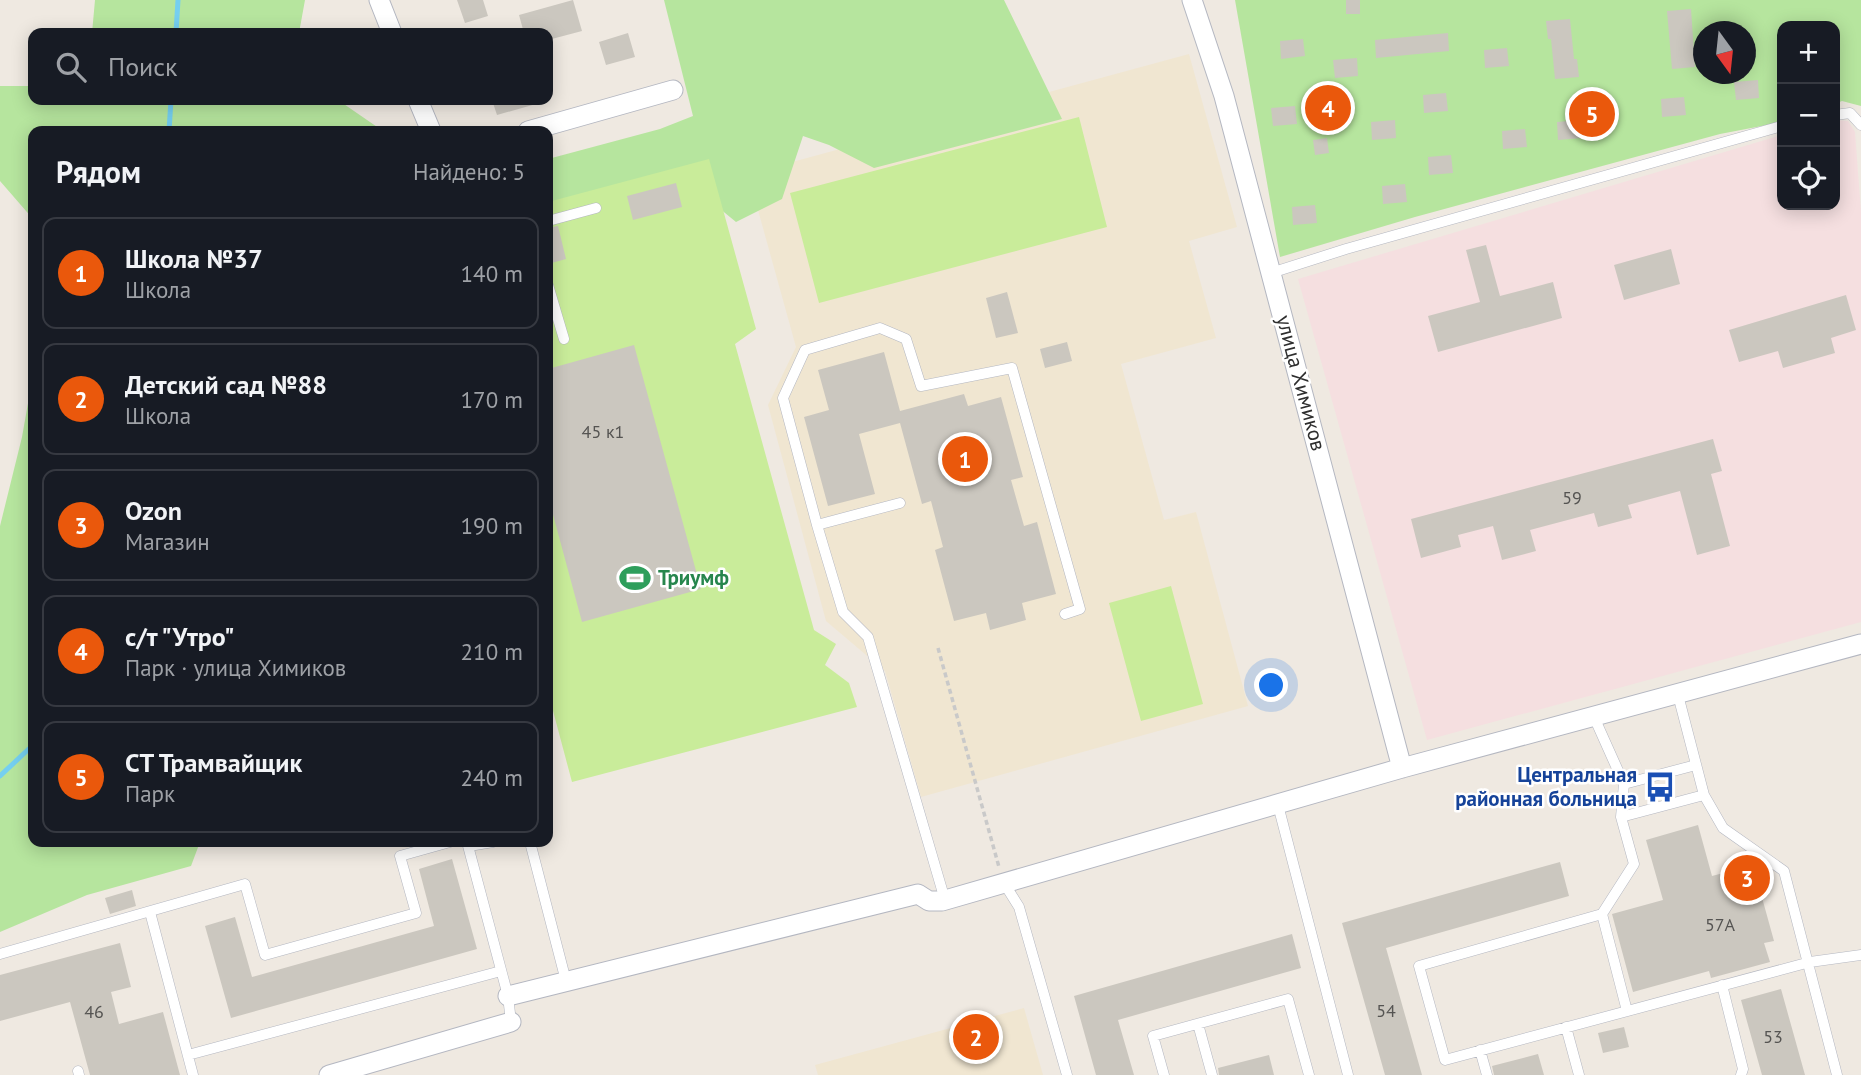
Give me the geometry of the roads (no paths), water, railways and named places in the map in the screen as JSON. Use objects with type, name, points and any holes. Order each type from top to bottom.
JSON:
[{"type":"street","points":[[379,0],[390,28]]},
{"type":"street","name":"улица Химиков","points":[[1192,0],[1224,96],[1402,768]]},
{"type":"street","points":[[546,126],[673,90]]},
{"type":"street","points":[[420,105],[429,126]]},
{"type":"street","points":[[508,996],[918,894],[929,901],[945,900],[1402,768],[1861,644]]},
{"type":"street","points":[[329,1075],[511,1022]]},
{"type":"lane","points":[[1840,114],[1850,113],[1861,125]]},
{"type":"lane","points":[[1270,273],[1359,245],[1777,127]]},
{"type":"lane","points":[[553,220],[596,208]]},
{"type":"lane","points":[[553,301],[565,339]]},
{"type":"lane","points":[[945,900],[868,637],[843,612],[783,398],[805,350],[880,328],[906,340],[922,386],[1012,368],[1080,609],[1065,614]]},
{"type":"lane","points":[[817,525],[900,503]]},
{"type":"lane","points":[[1678,695],[1704,795],[1723,828],[1784,871],[1810,962],[1837,1075]]},
{"type":"lane","points":[[1594,717],[1624,784],[1621,817],[1633,864],[1602,915],[1419,966],[1444,1060],[1810,962],[1861,956]]},
{"type":"lane","points":[[1624,784],[1696,765]]},
{"type":"lane","points":[[1621,817],[1704,795]]},
{"type":"lane","points":[[1278,805],[1348,1075]]},
{"type":"lane","points":[[0,954],[245,884],[265,955],[416,914],[400,856],[432,847]]},
{"type":"lane","points":[[469,847],[508,996],[511,1022]]},
{"type":"lane","points":[[531,847],[566,981]]},
{"type":"lane","points":[[1004,883],[1019,907],[1067,1075]]},
{"type":"lane","points":[[150,912],[193,1075]]},
{"type":"lane","points":[[1602,915],[1627,1011]]},
{"type":"lane","points":[[188,1055],[501,971]]},
{"type":"lane","points":[[1722,985],[1743,1069],[1741,1075]]},
{"type":"lane","points":[[1164,1075],[1153,1036],[1288,999],[1309,1075]]},
{"type":"lane","points":[[1198,1024],[1212,1075]]},
{"type":"lane","points":[[1566,1027],[1579,1075]]},
{"type":"lane","points":[[1480,1050],[1487,1075]]},
{"type":"waterway","points":[[176,28],[178,0]]},
{"type":"waterway","points":[[169,126],[171,105]]},
{"type":"waterway","points":[[0,776],[28,750]]},
{"type":"place","name":"с/т \"Утро\"","points":[[1328,108]]},
{"type":"place","name":"СТ Трамвайщик","points":[[1592,114]]},
{"type":"place","name":"Школа №37","points":[[965,459]]},
{"type":"place","name":"Триумф","points":[[635,578]]},
{"type":"place","name":"Центральная районная больница","points":[[1660,787]]},
{"type":"place","name":"Ozon","points":[[1747,878]]},
{"type":"place","name":"Детский сад №88","points":[[976,1037]]}]
